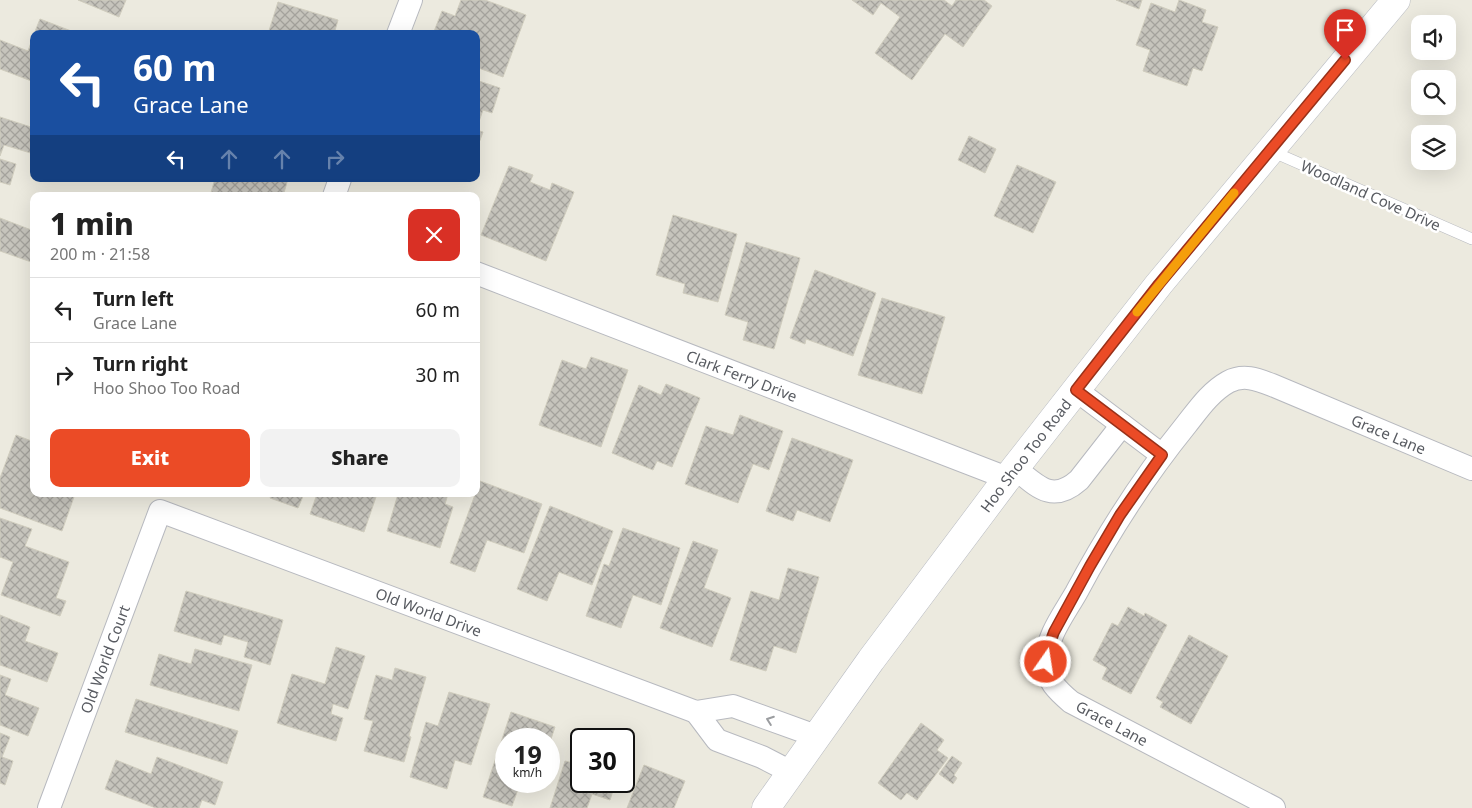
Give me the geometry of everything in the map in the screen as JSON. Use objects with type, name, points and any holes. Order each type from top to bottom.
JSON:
[{"type":"street","points":[[400,30],[411,0]]},
{"type":"street","name":"Hoo Shoo Too Road","points":[[766,808],[816,736],[1011,473],[1159,284],[1396,0]]},
{"type":"street","name":"Clark Ferry Drive","points":[[480,274],[1011,473],[1043,490],[1052,492],[1062,491],[1072,486],[1079,480],[1122,425]]},
{"type":"street","name":"Grace Lane","points":[[1274,808],[1071,702],[1057,690],[1048,674],[1046,662],[1048,648],[1054,632],[1120,515],[1162,455],[1216,390],[1242,377],[1272,385],[1472,469]]},
{"type":"street","points":[[1076,390],[1162,455]]},
{"type":"street","name":"Old World Drive","points":[[160,511],[696,712],[733,706],[816,736]]},
{"type":"street","name":"Old World Court","points":[[49,808],[160,511]]},
{"type":"street","points":[[696,712],[718,740],[762,757],[791,772]]},
{"type":"lane","name":"Woodland Cove Drive","points":[[1270,150],[1472,239]]},
{"type":"building","points":[[78,0],[126,0],[119,17]]},
{"type":"building","points":[[461,0],[485,0],[526,15],[503,77],[480,68],[480,30],[435,30],[442,11],[455,16]]},
{"type":"building","points":[[852,0],[944,0],[952,6],[956,0],[984,0],[992,6],[963,47],[945,34],[912,80],[875,53],[900,17],[881,3],[873,15]]},
{"type":"building","points":[[1116,0],[1142,0],[1139,9]]},
{"type":"building","points":[[1179,0],[1206,10],[1202,22],[1218,27],[1202,71],[1193,68],[1187,86],[1143,71],[1150,50],[1136,45],[1151,3],[1175,12]]},
{"type":"building","points":[[278,2],[338,20],[335,30],[269,30]]},
{"type":"building","points":[[40,19],[69,30],[36,30]]},
{"type":"building","points":[[0,40],[28,51],[30,45],[30,80],[0,69]]},
{"type":"building","points":[[480,81],[500,88],[492,113],[483,110],[480,119]]},
{"type":"building","points":[[0,117],[30,127],[30,153],[4,145],[0,156]]},
{"type":"building","points":[[969,136],[996,149],[985,173],[958,160]]},
{"type":"building","points":[[0,159],[16,164],[10,185],[0,182]]},
{"type":"building","points":[[1017,165],[1056,182],[1033,233],[994,216]]},
{"type":"building","points":[[509,166],[533,175],[530,182],[550,190],[552,183],[574,192],[546,261],[481,235]]},
{"type":"building","points":[[214,182],[287,182],[284,192],[211,192]]},
{"type":"building","points":[[673,215],[737,234],[718,302],[683,293],[685,284],[656,275]]},
{"type":"building","points":[[0,218],[30,229],[30,262],[0,251]]},
{"type":"building","points":[[746,242],[800,258],[774,349],[743,340],[748,322],[725,315]]},
{"type":"building","points":[[815,270],[876,293],[853,356],[806,339],[805,344],[790,338]]},
{"type":"building","points":[[882,298],[945,317],[922,394],[858,375]]},
{"type":"building","points":[[591,357],[628,370],[601,447],[539,425],[562,360],[586,369]]},
{"type":"building","points":[[666,384],[700,398],[672,467],[657,461],[653,470],[612,453],[639,385],[661,395]]},
{"type":"building","points":[[740,415],[783,431],[769,470],[753,464],[738,503],[685,484],[706,426],[733,435]]},
{"type":"building","points":[[16,435],[30,440],[30,497],[74,497],[62,531],[0,508],[0,478]]},
{"type":"building","points":[[792,438],[853,460],[830,522],[797,510],[793,521],[766,511]]},
{"type":"building","points":[[480,481],[542,504],[524,553],[487,540],[475,572],[450,563],[474,497],[480,497]]},
{"type":"building","points":[[270,497],[303,497],[298,508]]},
{"type":"building","points":[[316,497],[376,497],[364,532],[310,514]]},
{"type":"building","points":[[397,497],[447,497],[445,504],[453,507],[440,548],[387,531]]},
{"type":"building","points":[[550,506],[613,531],[592,585],[559,572],[547,601],[517,589]]},
{"type":"building","points":[[0,518],[32,529],[25,546],[69,562],[56,598],[66,601],[60,616],[1,595],[13,562],[0,557]]},
{"type":"building","points":[[623,528],[680,548],[661,605],[633,595],[621,628],[586,616],[604,564],[609,566]]},
{"type":"building","points":[[693,541],[718,550],[704,588],[731,598],[712,647],[660,628]]},
{"type":"building","points":[[788,568],[819,577],[796,653],[774,646],[766,671],[730,660],[751,591],[779,600]]},
{"type":"building","points":[[186,591],[283,620],[270,665],[244,657],[248,642],[224,635],[221,645],[174,631]]},
{"type":"building","points":[[1128,607],[1144,616],[1145,613],[1167,625],[1131,694],[1102,679],[1107,668],[1093,660],[1112,623],[1118,626]]},
{"type":"building","points":[[0,615],[30,627],[25,641],[58,653],[47,682],[0,665]]},
{"type":"building","points":[[1189,635],[1228,656],[1191,724],[1160,707],[1163,702],[1156,698]]},
{"type":"building","points":[[336,647],[365,656],[348,709],[333,704],[331,714],[343,718],[336,741],[277,723],[292,674],[325,684]]},
{"type":"building","points":[[195,649],[252,665],[239,711],[150,685],[159,654],[191,664]]},
{"type":"building","points":[[395,668],[426,677],[409,736],[411,737],[404,762],[364,751],[373,721],[364,719],[376,675],[392,680]]},
{"type":"building","points":[[0,675],[11,679],[5,695],[39,708],[28,736],[0,725]]},
{"type":"building","points":[[449,692],[490,704],[471,765],[455,760],[447,789],[410,777],[426,722],[438,726]]},
{"type":"building","points":[[136,699],[238,731],[227,764],[125,732]]},
{"type":"building","points":[[511,712],[555,727],[555,728],[506,728]]},
{"type":"building","points":[[921,723],[944,740],[937,750],[948,758],[917,800],[907,793],[901,800],[878,783]]},
{"type":"building","points":[[0,733],[10,737],[2,757],[13,761],[5,785],[0,783]]},
{"type":"building","points":[[952,756],[962,763],[954,775],[957,778],[953,784],[939,774]]},
{"type":"building","points":[[157,757],[223,782],[215,805],[202,800],[199,808],[156,808],[105,789],[116,760],[151,774]]},
{"type":"building","points":[[495,761],[495,793],[517,793],[512,806],[483,797]]},
{"type":"building","points":[[565,761],[570,762],[570,793],[612,793],[610,800],[592,794],[587,808],[550,808],[555,793],[560,793],[560,777]]},
{"type":"building","points":[[644,765],[685,781],[674,808],[627,808],[633,793],[635,793],[635,788]]},
{"type":"slow traffic","points":[[1137,312],[1234,193]]},
{"type":"route","points":[[1046,662],[1048,648],[1054,632],[1090,566],[1120,515],[1162,455],[1076,390],[1159,284],[1345,60]]}]
